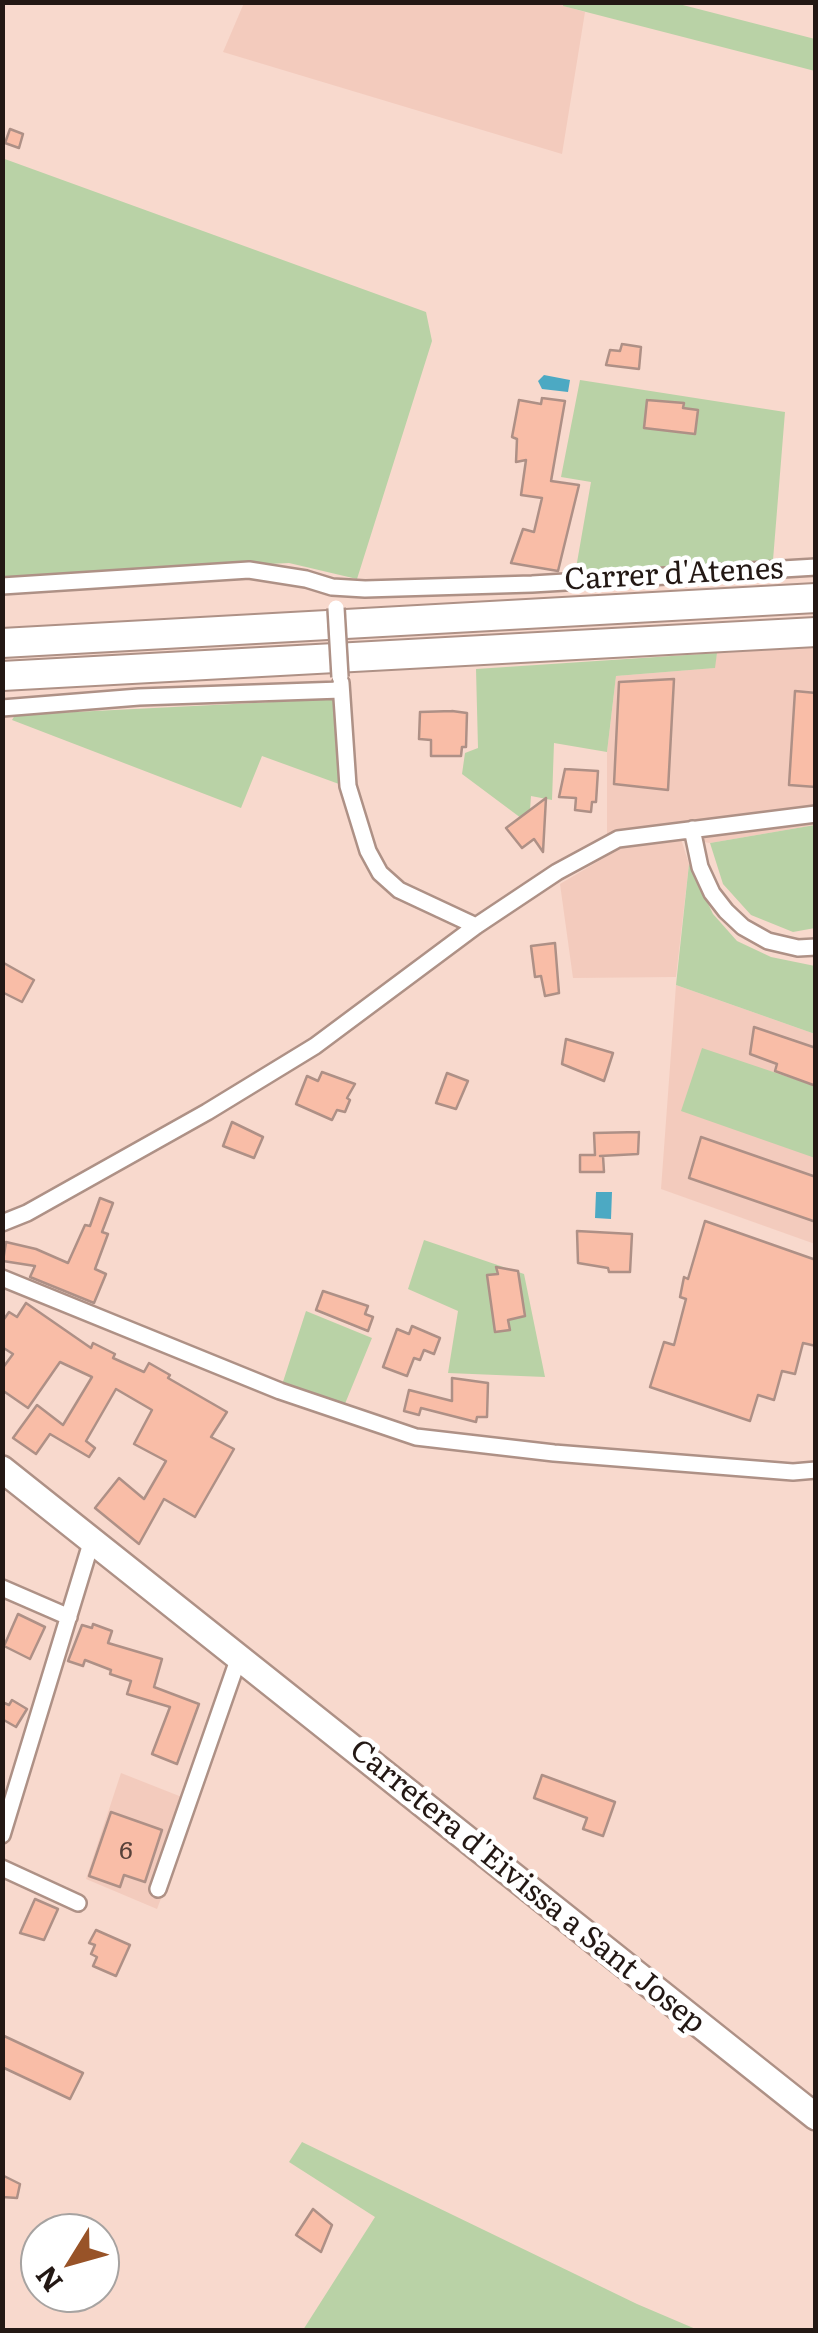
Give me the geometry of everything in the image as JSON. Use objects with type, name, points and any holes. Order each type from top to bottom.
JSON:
[{"type":"highway","points":[[2,643],[816,598]]},
{"type":"highway","points":[[2,676],[816,632]]},
{"type":"main road","name":"Carretera d'Eivissa a Sant Josep","points":[[2,1469],[816,2116]]},
{"type":"street","name":"Carrer d'Atenes","points":[[2,586],[249,570],[332,587],[532,584],[816,567]]},
{"type":"street","points":[[332,587],[348,786],[368,851],[380,873],[399,890],[476,926]]},
{"type":"street","points":[[2,708],[341,683]]},
{"type":"street","points":[[2,1223],[27,1213],[182,1126],[316,1046],[476,926],[558,872],[618,839],[816,814]]},
{"type":"street","points":[[692,829],[700,867],[726,911],[743,927],[768,941],[798,948],[816,947]]},
{"type":"street","points":[[2,1278],[280,1391],[416,1437],[558,1453],[793,1472],[816,1470]]},
{"type":"street","points":[[2,1835],[92,1540]]},
{"type":"street","points":[[2,1588],[69,1617]]},
{"type":"street","points":[[158,1889],[239,1657]]},
{"type":"street","points":[[2,1868],[78,1903]]},
{"type":"shaded area","points":[[564,2],[564,6],[585,12],[562,154],[223,52],[244,3]]},
{"type":"shaded area","points":[[815,647],[815,825],[710,843],[681,839],[689,864],[676,977],[573,978],[560,884],[607,856],[607,752],[616,676],[714,668],[717,653]]},
{"type":"shaded area","points":[[676,985],[815,1034],[815,1244],[661,1189]]},
{"type":"shaded area","points":[[121,1773],[197,1803],[157,1909],[86,1879]]},
{"type":"green space","points":[[564,2],[675,3],[815,39],[815,71],[563,6]]},
{"type":"green space","points":[[2,158],[426,312],[432,341],[357,579],[289,563],[3,577]]},
{"type":"green space","points":[[580,380],[785,412],[773,560],[575,574],[591,482],[561,477]]},
{"type":"green space","points":[[717,653],[715,668],[616,676],[607,752],[554,743],[552,800],[531,796],[529,824],[462,774],[465,753],[478,748],[476,669]]},
{"type":"green space","points":[[333,699],[339,784],[262,756],[241,808],[12,720],[15,715]]},
{"type":"green space","points":[[815,825],[815,928],[793,932],[751,915],[723,884],[710,843]]},
{"type":"green space","points":[[689,864],[713,914],[737,941],[771,957],[815,966],[815,1034],[676,985]]},
{"type":"green space","points":[[702,1048],[815,1086],[815,1158],[681,1111]]},
{"type":"green space","points":[[424,1240],[524,1274],[545,1377],[448,1373],[458,1311],[408,1289]]},
{"type":"green space","points":[[306,1311],[372,1338],[342,1411],[280,1391]]},
{"type":"green space","points":[[302,2142],[698,2330],[303,2330],[375,2217],[289,2162]]},
{"type":"water","points":[[544,375],[570,380],[568,392],[542,389],[538,381]]},
{"type":"water","points":[[596,1192],[612,1192],[611,1219],[595,1218]]},
{"type":"building","points":[[10,129],[23,134],[19,148],[5,143]]},
{"type":"building","points":[[622,344],[641,347],[639,369],[606,365],[610,350],[620,351]]},
{"type":"building","points":[[542,398],[565,401],[551,481],[579,485],[558,571],[511,563],[523,529],[534,532],[542,498],[521,495],[526,460],[516,462],[517,439],[512,437],[519,400],[541,404]]},
{"type":"building","points":[[647,400],[684,403],[683,408],[698,410],[695,434],[644,428]]},
{"type":"building","points":[[674,679],[668,790],[614,784],[619,682]]},
{"type":"building","points":[[795,691],[816,693],[816,787],[789,785]]},
{"type":"building","points":[[420,712],[467,713],[466,747],[462,747],[461,756],[431,756],[431,740],[419,739]]},
{"type":"building","points":[[565,769],[598,771],[596,802],[592,802],[591,812],[575,810],[576,798],[559,797]]},
{"type":"building","points":[[546,798],[543,852],[534,839],[522,848],[506,828]]},
{"type":"building","points":[[555,943],[559,993],[545,996],[541,976],[535,977],[531,946]]},
{"type":"building","points":[[2,962],[34,980],[22,1002],[2,992]]},
{"type":"building","points":[[754,1027],[816,1048],[816,1086],[775,1071],[777,1064],[750,1054]]},
{"type":"building","points":[[566,1039],[613,1053],[604,1081],[562,1064]]},
{"type":"building","points":[[322,1072],[355,1084],[345,1112],[337,1110],[332,1120],[296,1104],[307,1076],[318,1081]]},
{"type":"building","points":[[447,1073],[468,1081],[456,1109],[436,1103]]},
{"type":"building","points":[[232,1122],[263,1137],[254,1158],[223,1146]]},
{"type":"building","points":[[639,1132],[638,1154],[600,1156],[604,1172],[580,1172],[580,1155],[595,1155],[594,1133]]},
{"type":"building","points":[[701,1137],[816,1177],[816,1222],[689,1178]]},
{"type":"building","points":[[100,1198],[113,1203],[102,1232],[108,1234],[95,1269],[106,1274],[94,1303],[30,1277],[35,1266],[3,1261],[6,1242],[68,1263],[85,1225],[90,1226]]},
{"type":"building","points":[[705,1221],[816,1260],[816,1346],[803,1343],[795,1374],[782,1371],[774,1400],[758,1395],[750,1421],[650,1387],[664,1342],[674,1345],[686,1299],[680,1297],[684,1277],[688,1279]]},
{"type":"building","points":[[577,1231],[632,1234],[630,1272],[609,1272],[608,1268],[578,1263]]},
{"type":"building","points":[[496,1267],[518,1271],[525,1316],[508,1320],[510,1330],[495,1332],[487,1275],[498,1274]]},
{"type":"building","points":[[323,1291],[368,1306],[365,1314],[373,1317],[368,1331],[316,1310]]},
{"type":"building","points":[[26,1303],[91,1348],[93,1343],[115,1354],[113,1358],[144,1372],[149,1363],[227,1412],[211,1437],[234,1449],[195,1517],[164,1499],[139,1544],[95,1508],[119,1478],[144,1499],[166,1461],[134,1444],[152,1410],[116,1389],[86,1441],[95,1448],[89,1457],[50,1434],[36,1454],[13,1438],[37,1405],[63,1425],[92,1377],[60,1362],[28,1408],[2,1390],[2,1369],[13,1354],[2,1347],[2,1322],[9,1312],[17,1317]]},
{"type":"building","points":[[412,1326],[440,1338],[434,1354],[424,1350],[420,1360],[414,1358],[407,1376],[383,1367],[397,1329],[409,1334]]},
{"type":"building","points":[[452,1378],[488,1383],[487,1417],[477,1417],[476,1422],[421,1408],[419,1415],[404,1411],[409,1390],[452,1401]]},
{"type":"building","points":[[18,1614],[45,1627],[30,1659],[4,1646]]},
{"type":"building","points":[[93,1624],[112,1631],[108,1643],[162,1659],[154,1687],[199,1704],[177,1764],[152,1754],[170,1707],[127,1694],[131,1681],[110,1674],[111,1670],[85,1660],[83,1666],[68,1661],[82,1625],[92,1628]]},
{"type":"building","points":[[12,1700],[27,1709],[16,1727],[2,1719],[2,1702],[9,1705]]},
{"type":"building","points":[[542,1775],[615,1802],[603,1836],[583,1829],[587,1818],[534,1798]]},
{"type":"building","points":[[111,1812],[162,1830],[145,1882],[124,1875],[120,1887],[89,1876]]},
{"type":"building","points":[[35,1899],[58,1909],[44,1940],[20,1933]]},
{"type":"building","points":[[96,1930],[130,1945],[116,1976],[93,1966],[97,1957],[91,1954],[95,1945],[89,1943]]},
{"type":"building","points":[[2,2035],[83,2073],[70,2099],[2,2067]]},
{"type":"building","points":[[2,2175],[20,2184],[17,2198],[2,2197]]},
{"type":"building","points":[[313,2209],[332,2225],[321,2252],[296,2235]]}]
